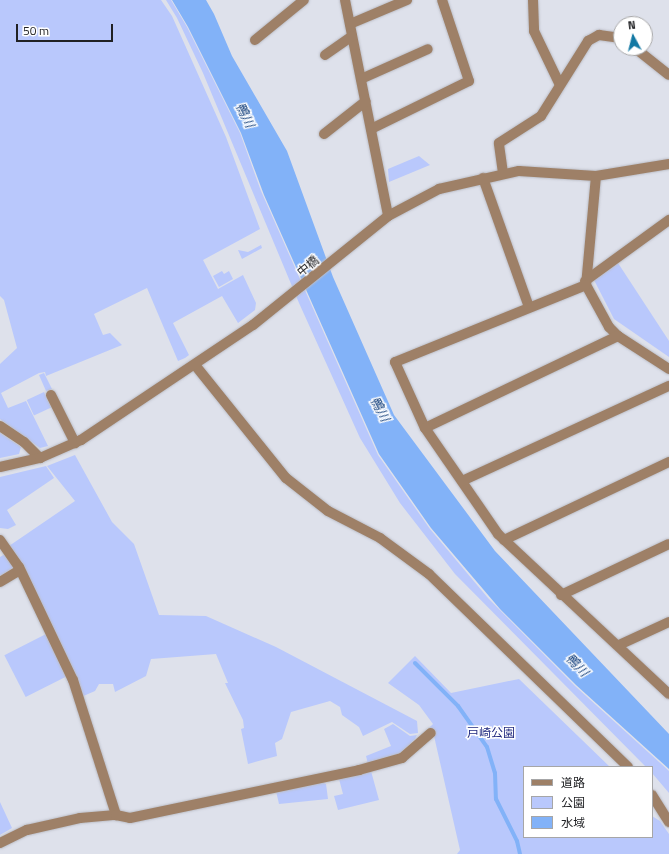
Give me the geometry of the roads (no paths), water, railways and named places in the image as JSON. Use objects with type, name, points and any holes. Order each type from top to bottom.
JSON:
[{"type":"street","points":[[255,40],[304,0]]},
{"type":"street","points":[[345,0],[388,216]]},
{"type":"street","points":[[350,24],[407,0]]},
{"type":"street","points":[[371,129],[469,82],[442,0]]},
{"type":"street","points":[[533,0],[534,31],[560,83]]},
{"type":"street","points":[[503,173],[499,143],[542,116],[560,83],[588,41],[599,35],[613,37]]},
{"type":"street","points":[[325,55],[352,36]]},
{"type":"street","points":[[361,79],[428,49]]},
{"type":"street","points":[[645,56],[669,75]]},
{"type":"street","points":[[324,134],[366,101]]},
{"type":"street","name":"中橋","points":[[0,467],[40,458],[76,443],[195,365],[292,295],[388,216],[439,189],[503,173],[519,171],[596,176],[669,164]]},
{"type":"street","points":[[596,176],[585,283],[609,327],[618,336],[669,369]]},
{"type":"street","points":[[483,178],[529,307]]},
{"type":"street","points":[[669,220],[585,283],[395,362],[424,428],[504,540],[561,595],[619,645],[669,694]]},
{"type":"street","points":[[424,428],[618,336]]},
{"type":"street","points":[[195,365],[286,478],[328,511],[380,538],[429,574],[627,766]]},
{"type":"street","points":[[462,481],[669,386]]},
{"type":"street","points":[[50,394],[76,443]]},
{"type":"street","points":[[0,426],[24,442],[40,458]]},
{"type":"street","points":[[504,540],[669,462]]},
{"type":"street","points":[[0,540],[20,570],[73,680],[116,815]]},
{"type":"street","points":[[561,595],[669,544]]},
{"type":"street","points":[[0,582],[20,570]]},
{"type":"street","points":[[619,645],[669,622]]},
{"type":"street","points":[[0,843],[27,830],[80,818],[116,815],[130,818],[359,770],[402,758],[431,733]]},
{"type":"street","points":[[653,797],[669,822]]},
{"type":"water","name":"鴨川","points":[[172,0],[206,0],[214,14],[232,56],[287,151],[333,277],[394,415],[495,551],[669,734],[669,769],[576,685],[500,609],[431,528],[379,454],[264,195],[241,133],[188,27]]},
{"type":"waterway","points":[[415,663],[458,706],[487,747],[495,773],[496,799],[517,841],[520,854]]},
{"type":"park label","name":"戸崎公園","points":[[491,733]]}]
